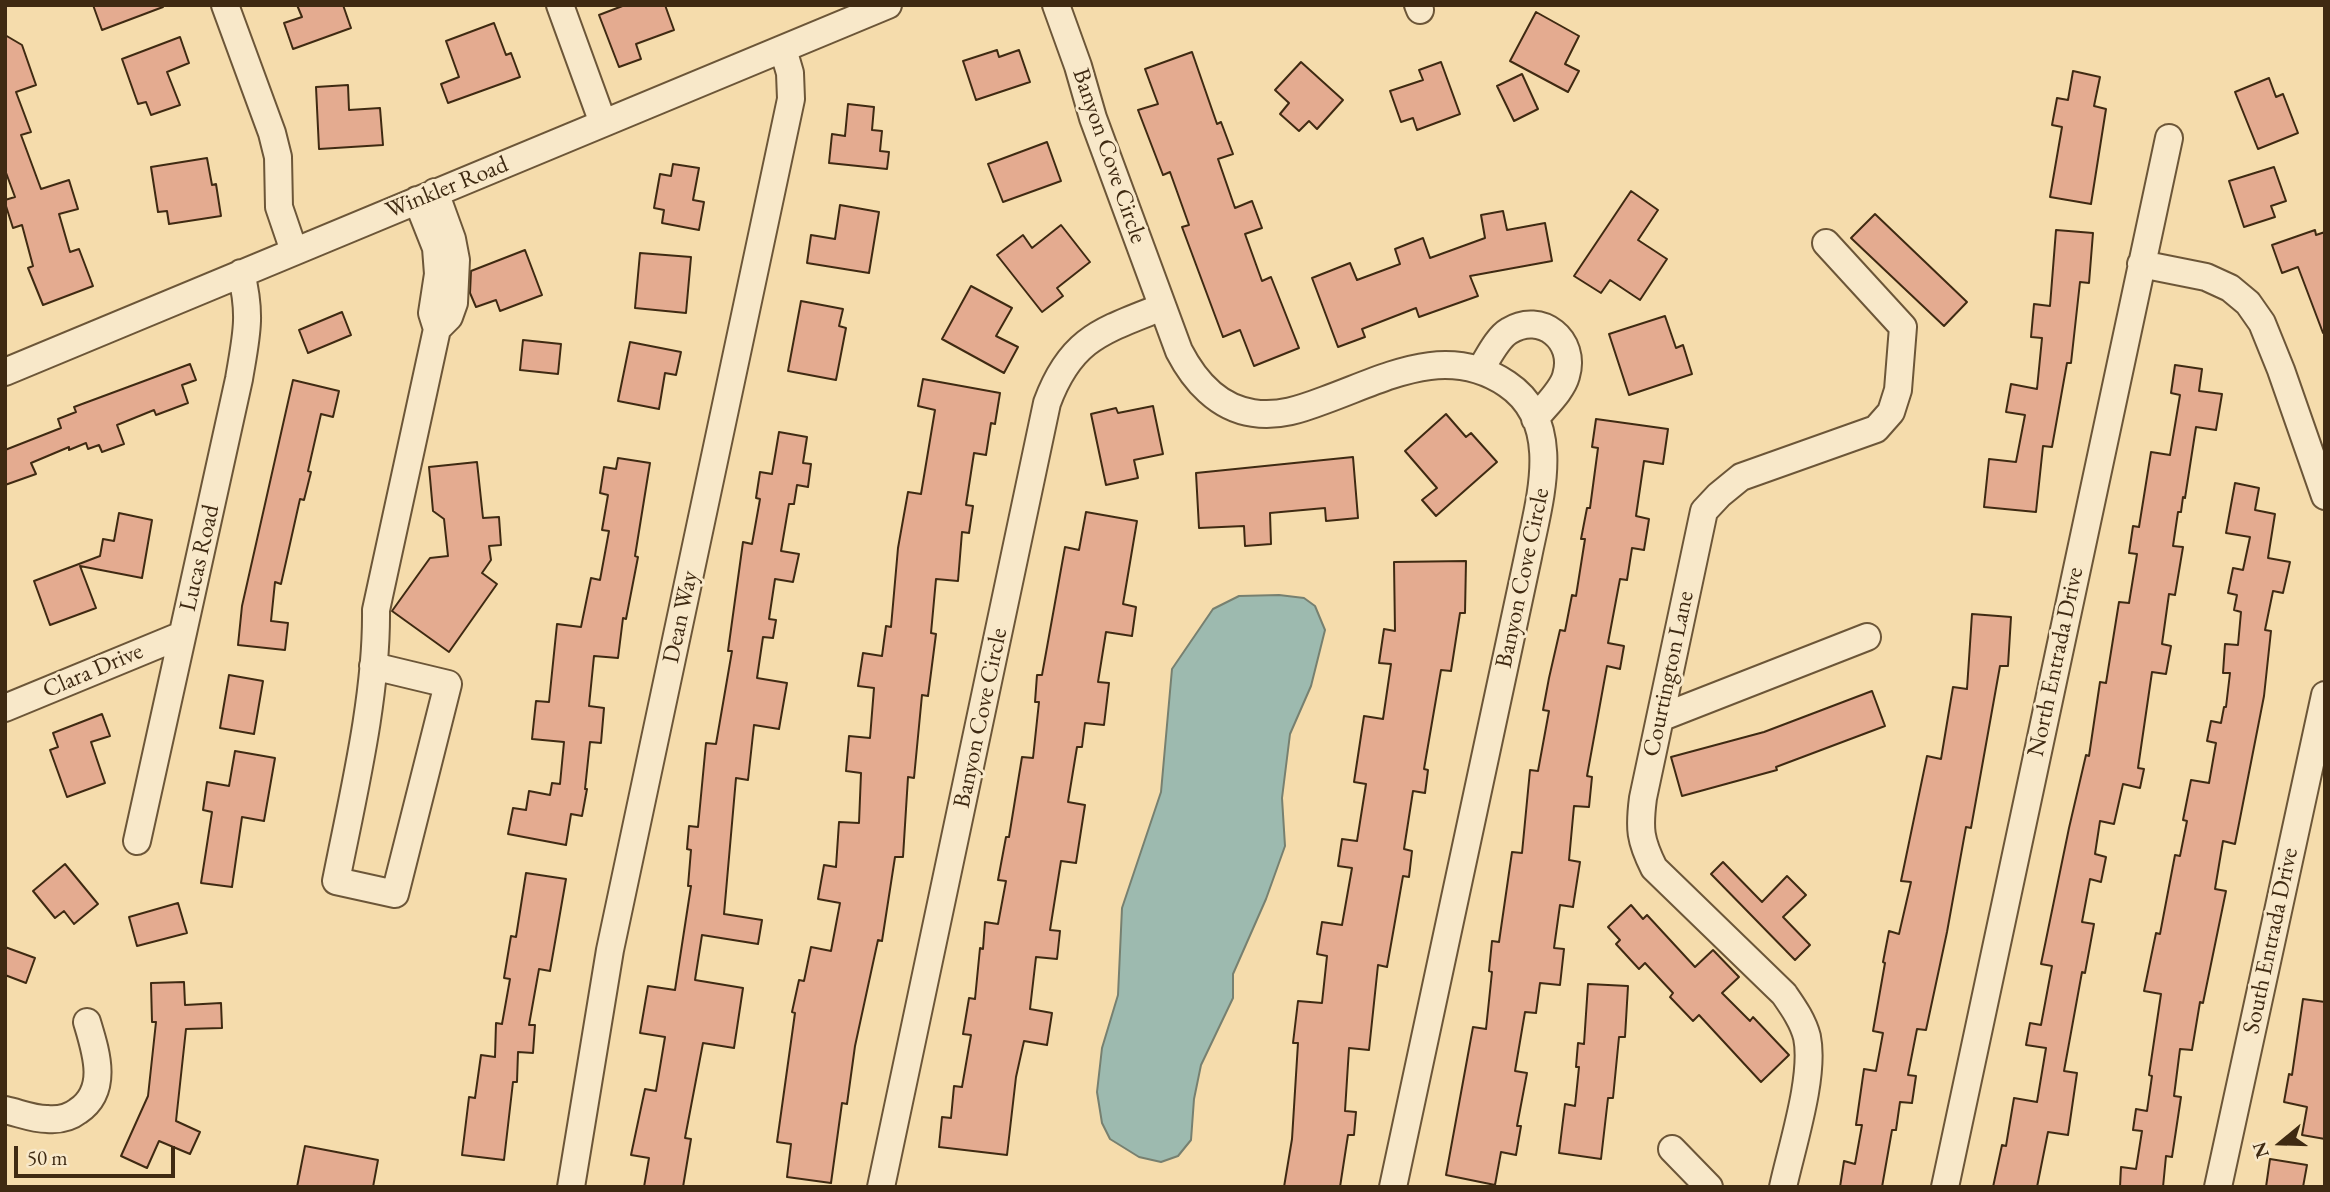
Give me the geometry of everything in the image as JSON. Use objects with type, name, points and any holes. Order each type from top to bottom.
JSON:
[{"type":"street","points":[[225,5],[272,133],[278,157],[279,207],[293,251]]},
{"type":"street","points":[[560,5],[603,123]]},
{"type":"street","name":"Banyon Cove Circle","points":[[1056,5],[1093,118],[1179,351],[1191,373],[1206,391],[1251,413],[1277,415],[1299,410],[1420,367],[1444,363],[1493,374],[1514,389],[1535,419],[1544,453],[1536,516],[1393,1187]]},
{"type":"street","name":"Winkler Road","points":[[8,362],[241,273],[783,49],[875,8]]},
{"type":"street","name":"Dean Way","points":[[570,1187],[610,950],[790,99],[790,73],[783,49]]},
{"type":"street","name":"North Entrada Drive","points":[[1945,1187],[2169,138]]},
{"type":"street","points":[[373,666],[448,684],[395,894],[336,881],[358,769],[373,666],[376,646],[376,610],[437,329],[432,313],[438,274],[436,248],[426,196]]},
{"type":"street","name":"Courtington Lane","points":[[1783,1187],[1809,1062],[1807,1036],[1798,1014],[1784,994],[1654,868],[1643,846],[1640,822],[1704,511],[1741,477],[1876,429],[1891,412],[1898,390],[1903,327],[1826,243]]},
{"type":"street","points":[[2141,264],[2206,277],[2230,288],[2248,303],[2262,323],[2281,370],[2325,496]]},
{"type":"street","name":"Lucas Road","points":[[137,841],[249,324],[241,273]]},
{"type":"street","name":"Banyon Cove Circle","points":[[881,1187],[1047,403],[1068,359],[1085,342],[1106,330],[1162,307]]},
{"type":"street","points":[[1480,370],[1506,332],[1520,326],[1544,325],[1560,337],[1569,361],[1566,378],[1535,419]]},
{"type":"street","name":"Clara Drive","points":[[5,708],[182,635]]},
{"type":"street","points":[[1660,718],[1867,636]]},
{"type":"street","name":"South Entrada Drive","points":[[2218,1187],[2325,695]]},
{"type":"street","points":[[5,1110],[51,1120],[74,1114],[90,1100],[98,1077],[98,1065],[87,1022]]},
{"type":"street","points":[[1672,1149],[1709,1187]]},
{"type":"shaded area","points":[[1279,595],[1304,598],[1315,606],[1325,630],[1311,686],[1290,734],[1282,798],[1285,846],[1266,899],[1233,974],[1233,998],[1201,1065],[1194,1099],[1191,1140],[1178,1156],[1161,1162],[1139,1157],[1110,1139],[1102,1123],[1097,1092],[1102,1048],[1118,995],[1122,908],[1161,792],[1172,669],[1213,609],[1239,596]]},
{"type":"building","points":[[93,5],[163,5],[163,7],[102,30]]},
{"type":"building","points":[[297,5],[343,5],[351,28],[293,49],[284,23],[302,17]]},
{"type":"building","points":[[625,5],[665,5],[674,30],[636,44],[641,59],[619,67],[599,15]]},
{"type":"building","points":[[1536,12],[1579,36],[1565,64],[1579,71],[1568,92],[1510,61]]},
{"type":"building","points":[[494,23],[506,55],[511,53],[520,77],[448,103],[441,84],[459,77],[446,41]]},
{"type":"building","points":[[5,35],[22,45],[36,85],[16,92],[31,132],[21,135],[41,189],[69,180],[78,209],[59,214],[70,252],[79,249],[93,286],[43,305],[28,268],[33,266],[22,225],[13,228],[5,203],[5,200],[15,197],[5,170]]},
{"type":"building","points":[[180,37],[189,63],[167,72],[180,105],[151,115],[146,102],[138,104],[122,59]]},
{"type":"building","points":[[997,50],[999,57],[1019,50],[1030,82],[976,100],[963,61]]},
{"type":"building","points":[[1192,52],[1217,124],[1221,122],[1233,154],[1218,159],[1235,208],[1252,201],[1262,228],[1245,234],[1262,281],[1271,277],[1299,348],[1254,366],[1240,330],[1223,337],[1182,227],[1189,225],[1170,172],[1163,175],[1138,110],[1158,104],[1145,69]]},
{"type":"building","points":[[1301,62],[1343,100],[1317,129],[1309,121],[1299,131],[1280,114],[1289,103],[1275,90]]},
{"type":"building","points":[[1441,62],[1460,114],[1417,130],[1413,118],[1401,122],[1390,91],[1423,80],[1419,70]]},
{"type":"building","points":[[2073,71],[2100,77],[2094,106],[2106,109],[2091,204],[2050,197],[2062,127],[2052,125],[2057,98],[2068,100]]},
{"type":"building","points":[[1522,74],[1538,109],[1514,121],[1497,86]]},
{"type":"building","points":[[2269,78],[2276,97],[2283,94],[2298,133],[2258,149],[2235,92]]},
{"type":"building","points":[[348,85],[349,110],[380,108],[383,145],[319,149],[316,87]]},
{"type":"building","points":[[848,104],[874,107],[872,130],[882,131],[880,151],[889,152],[887,169],[829,163],[832,134],[845,136]]},
{"type":"building","points":[[1047,142],[1061,181],[1003,202],[988,164]]},
{"type":"building","points":[[207,158],[212,185],[216,184],[221,216],[169,224],[167,211],[158,212],[151,167]]},
{"type":"building","points":[[673,164],[699,168],[693,200],[704,202],[699,230],[662,223],[664,210],[654,208],[660,174],[671,176]]},
{"type":"building","points":[[2274,167],[2286,201],[2271,206],[2275,217],[2244,227],[2229,181]]},
{"type":"building","points":[[1631,191],[1658,210],[1638,240],[1667,259],[1640,300],[1610,280],[1601,293],[1574,276]]},
{"type":"building","points":[[840,205],[879,212],[869,273],[807,263],[811,235],[835,239]]},
{"type":"building","points":[[1503,211],[1507,230],[1545,223],[1552,261],[1470,276],[1478,296],[1419,317],[1416,308],[1362,329],[1365,337],[1338,347],[1312,278],[1350,263],[1357,280],[1400,264],[1395,249],[1423,238],[1430,258],[1485,238],[1481,215]]},
{"type":"building","points":[[1875,214],[1967,302],[1944,326],[1851,238]]},
{"type":"building","points":[[1061,225],[1090,262],[1057,288],[1063,296],[1042,312],[997,255],[1023,235],[1032,248]]},
{"type":"building","points":[[2056,230],[2093,233],[2089,283],[2080,282],[2071,363],[2067,363],[2052,447],[2043,446],[2036,512],[1984,507],[1989,459],[2016,462],[2025,415],[2006,412],[2011,384],[2037,389],[2042,338],[2031,337],[2034,304],[2050,306]]},
{"type":"building","points":[[2315,230],[2316,235],[2325,232],[2325,333],[2298,267],[2282,273],[2272,245]]},
{"type":"building","points":[[525,250],[542,295],[500,311],[496,300],[476,307],[470,293],[471,271]]},
{"type":"building","points":[[640,253],[691,257],[686,313],[635,308]]},
{"type":"building","points":[[971,286],[1012,308],[996,336],[1018,347],[1004,373],[942,339]]},
{"type":"building","points":[[801,301],[843,309],[839,326],[846,328],[836,380],[788,371]]},
{"type":"building","points":[[342,312],[351,335],[308,353],[299,330]]},
{"type":"building","points":[[1665,316],[1676,348],[1683,345],[1692,374],[1629,395],[1609,334]]},
{"type":"building","points":[[523,340],[561,344],[558,374],[520,370]]},
{"type":"building","points":[[630,342],[681,352],[676,375],[665,373],[659,409],[618,401]]},
{"type":"building","points":[[190,364],[196,380],[182,385],[188,403],[156,415],[154,410],[117,425],[124,444],[102,452],[99,445],[88,449],[86,443],[69,450],[69,447],[31,463],[36,474],[5,485],[5,450],[61,428],[58,419],[76,412],[74,407]]},
{"type":"building","points":[[2175,365],[2202,369],[2199,391],[2222,394],[2216,430],[2196,427],[2185,498],[2183,497],[2181,512],[2178,512],[2173,546],[2183,547],[2175,595],[2169,594],[2162,644],[2171,646],[2166,674],[2152,672],[2138,768],[2144,769],[2140,788],[2123,784],[2114,824],[2100,821],[2095,854],[2106,857],[2101,882],[2090,879],[2082,922],[2094,924],[2085,973],[2082,972],[2064,1071],[2077,1073],[2068,1135],[2048,1132],[2037,1187],[1993,1187],[2002,1145],[2006,1146],[2014,1098],[2037,1102],[2046,1048],[2026,1045],[2030,1023],[2041,1025],[2052,966],[2041,964],[2069,828],[2086,755],[2089,756],[2100,682],[2106,683],[2119,602],[2129,603],[2137,554],[2129,553],[2133,526],[2139,527],[2151,452],[2170,455],[2180,395],[2171,393]]},
{"type":"building","points":[[923,379],[1000,393],[995,424],[991,423],[986,455],[974,453],[966,505],[973,506],[969,533],[962,532],[958,581],[936,579],[931,633],[936,634],[928,696],[922,695],[914,778],[908,777],[903,857],[895,857],[882,941],[878,940],[855,1046],[847,1104],[842,1103],[831,1183],[787,1177],[791,1144],[777,1142],[795,1013],[792,1012],[799,980],[804,981],[811,947],[831,951],[840,903],[818,899],[824,865],[836,867],[839,822],[859,823],[861,773],[846,771],[849,736],[870,738],[874,688],[858,686],[863,653],[882,656],[886,626],[891,627],[898,548],[908,492],[921,494],[935,410],[918,406]]},
{"type":"building","points":[[293,380],[339,391],[333,417],[321,414],[308,471],[311,472],[304,500],[300,499],[281,584],[275,582],[271,621],[288,623],[285,650],[238,645],[242,606]]},
{"type":"building","points":[[1153,406],[1163,454],[1134,460],[1138,478],[1106,485],[1091,414],[1116,408],[1118,413]]},
{"type":"building","points":[[1446,414],[1466,437],[1471,433],[1497,462],[1436,516],[1422,500],[1437,488],[1405,451]]},
{"type":"building","points":[[1596,419],[1668,429],[1663,464],[1644,461],[1636,516],[1649,519],[1644,550],[1632,548],[1627,580],[1620,579],[1608,643],[1624,646],[1620,669],[1607,666],[1587,776],[1592,777],[1589,807],[1574,806],[1569,860],[1580,862],[1573,907],[1560,905],[1554,948],[1564,949],[1560,985],[1540,983],[1536,1013],[1525,1012],[1515,1071],[1527,1073],[1517,1126],[1521,1126],[1516,1155],[1501,1152],[1495,1185],[1446,1175],[1473,1027],[1486,1029],[1492,972],[1489,971],[1492,941],[1499,942],[1512,852],[1522,853],[1530,770],[1538,771],[1549,711],[1543,710],[1549,678],[1560,630],[1565,631],[1572,595],[1576,596],[1585,539],[1581,539],[1587,508],[1590,508],[1598,448],[1592,447]]},
{"type":"building","points":[[779,432],[807,437],[803,463],[811,464],[808,487],[797,485],[794,504],[789,504],[781,551],[799,554],[793,582],[775,579],[769,619],[776,620],[773,638],[763,637],[757,678],[787,683],[779,729],[754,725],[748,780],[736,778],[724,914],[762,920],[758,944],[702,935],[695,980],[743,988],[734,1048],[703,1043],[685,1138],[691,1139],[683,1187],[644,1187],[649,1158],[631,1155],[645,1089],[656,1091],[665,1037],[640,1033],[648,986],[675,990],[691,886],[688,886],[691,850],[687,849],[689,826],[698,827],[706,743],[716,744],[732,651],[728,651],[743,542],[752,544],[760,499],[756,498],[760,472],[772,474]]},
{"type":"building","points":[[1353,457],[1358,518],[1326,521],[1325,508],[1270,513],[1271,544],[1245,546],[1244,526],[1199,528],[1196,473]]},
{"type":"building","points":[[618,458],[650,463],[635,556],[638,557],[626,619],[623,618],[618,658],[594,656],[589,706],[604,708],[601,743],[590,742],[582,816],[571,814],[566,845],[508,834],[513,808],[526,810],[529,791],[550,795],[552,783],[560,784],[564,742],[532,739],[536,701],[549,702],[557,624],[581,627],[591,578],[600,580],[609,531],[602,530],[608,495],[600,493],[604,467],[616,469]]},
{"type":"building","points":[[477,462],[483,518],[499,517],[501,545],[489,546],[491,560],[482,573],[497,584],[449,652],[392,611],[430,558],[448,556],[444,519],[433,511],[429,467]]},
{"type":"building","points":[[2235,483],[2259,488],[2255,510],[2275,514],[2268,558],[2290,562],[2283,593],[2273,591],[2265,630],[2271,631],[2264,696],[2235,844],[2223,841],[2215,889],[2226,891],[2203,1003],[2200,1002],[2192,1050],[2180,1049],[2174,1096],[2181,1097],[2172,1157],[2166,1156],[2163,1187],[2120,1187],[2121,1167],[2136,1169],[2142,1131],[2133,1130],[2136,1109],[2147,1111],[2152,1076],[2149,1075],[2161,994],[2144,991],[2156,933],[2160,934],[2175,855],[2180,856],[2187,821],[2183,820],[2191,780],[2209,783],[2216,743],[2207,741],[2211,721],[2221,723],[2230,673],[2223,673],[2225,644],[2238,645],[2241,612],[2234,610],[2237,595],[2228,593],[2233,568],[2243,570],[2250,537],[2226,533]]},
{"type":"building","points":[[1086,512],[1137,521],[1123,604],[1136,607],[1132,636],[1106,632],[1098,682],[1109,683],[1104,725],[1085,723],[1082,747],[1077,747],[1068,802],[1085,805],[1076,863],[1061,861],[1050,930],[1060,931],[1057,959],[1036,957],[1030,1009],[1052,1013],[1047,1045],[1024,1041],[1016,1077],[1007,1155],[939,1147],[942,1117],[951,1118],[954,1086],[962,1087],[971,1035],[963,1034],[969,998],[975,999],[985,922],[998,924],[1006,881],[998,880],[1006,837],[1009,837],[1022,757],[1033,758],[1039,702],[1035,702],[1037,675],[1042,675],[1065,547],[1079,550]]},
{"type":"building","points":[[119,513],[152,520],[142,578],[80,566],[96,608],[50,625],[34,581],[100,556],[103,539],[114,541]]},
{"type":"building","points":[[1466,561],[1465,613],[1460,613],[1451,671],[1441,670],[1424,769],[1428,770],[1425,793],[1413,791],[1404,849],[1412,851],[1409,877],[1403,876],[1387,967],[1378,965],[1369,1050],[1349,1048],[1345,1111],[1356,1112],[1354,1135],[1348,1135],[1340,1187],[1284,1187],[1292,1139],[1298,1043],[1293,1043],[1298,1001],[1322,1003],[1327,956],[1317,954],[1322,922],[1342,925],[1352,868],[1338,866],[1342,839],[1357,841],[1366,784],[1354,782],[1364,716],[1383,719],[1391,664],[1379,663],[1384,629],[1395,631],[1394,562]]},
{"type":"building","points":[[1972,614],[2011,617],[2008,666],[2000,666],[1971,828],[1966,827],[1926,1030],[1917,1029],[1908,1075],[1916,1076],[1912,1103],[1900,1102],[1882,1187],[1840,1187],[1844,1161],[1855,1164],[1862,1125],[1856,1125],[1864,1069],[1876,1071],[1883,1033],[1873,1031],[1885,963],[1883,962],[1889,931],[1899,934],[1911,882],[1901,881],[1927,756],[1941,759],[1953,687],[1967,689]]},
{"type":"building","points":[[229,675],[263,681],[254,734],[220,728]]},
{"type":"building","points":[[1872,691],[1885,726],[1776,767],[1777,770],[1682,796],[1671,757],[1764,732]]},
{"type":"building","points":[[102,714],[110,736],[91,742],[105,783],[67,797],[50,750],[58,747],[53,733]]},
{"type":"building","points":[[235,751],[275,758],[264,821],[242,817],[232,887],[201,883],[212,812],[203,810],[207,782],[229,786]]},
{"type":"building","points":[[1723,862],[1762,902],[1787,876],[1806,895],[1783,917],[1810,945],[1795,960],[1711,874]]},
{"type":"building","points":[[65,864],[98,904],[74,924],[64,911],[55,918],[33,891]]},
{"type":"building","points":[[526,873],[566,879],[550,971],[539,969],[529,1025],[535,1025],[533,1053],[518,1052],[517,1082],[513,1082],[504,1160],[462,1155],[469,1097],[475,1098],[481,1055],[495,1057],[496,1023],[502,1024],[510,979],[504,978],[511,936],[516,937]]},
{"type":"building","points":[[178,903],[187,933],[137,946],[129,917]]},
{"type":"building","points":[[1631,905],[1643,919],[1647,915],[1695,967],[1713,950],[1739,977],[1722,993],[1750,1021],[1753,1017],[1789,1055],[1761,1082],[1699,1015],[1693,1021],[1670,997],[1673,993],[1645,963],[1639,969],[1616,944],[1620,940],[1608,927]]},
{"type":"building","points":[[5,947],[35,958],[26,983],[5,975]]},
{"type":"building","points":[[184,982],[185,1005],[221,1003],[222,1028],[186,1029],[176,1121],[200,1132],[190,1154],[159,1141],[147,1168],[121,1156],[148,1096],[156,1022],[152,1022],[151,983]]},
{"type":"building","points":[[1588,984],[1628,986],[1625,1037],[1619,1037],[1613,1098],[1608,1098],[1601,1159],[1559,1153],[1565,1104],[1575,1106],[1579,1067],[1576,1067],[1578,1043],[1584,1044]]},
{"type":"building","points":[[2303,999],[2325,1002],[2325,1139],[2302,1135],[2307,1107],[2284,1102],[2289,1074],[2292,1075]]},
{"type":"building","points":[[305,1146],[378,1160],[373,1187],[297,1187]]},
{"type":"building","points":[[2270,1159],[2307,1165],[2303,1187],[2266,1187]]}]
